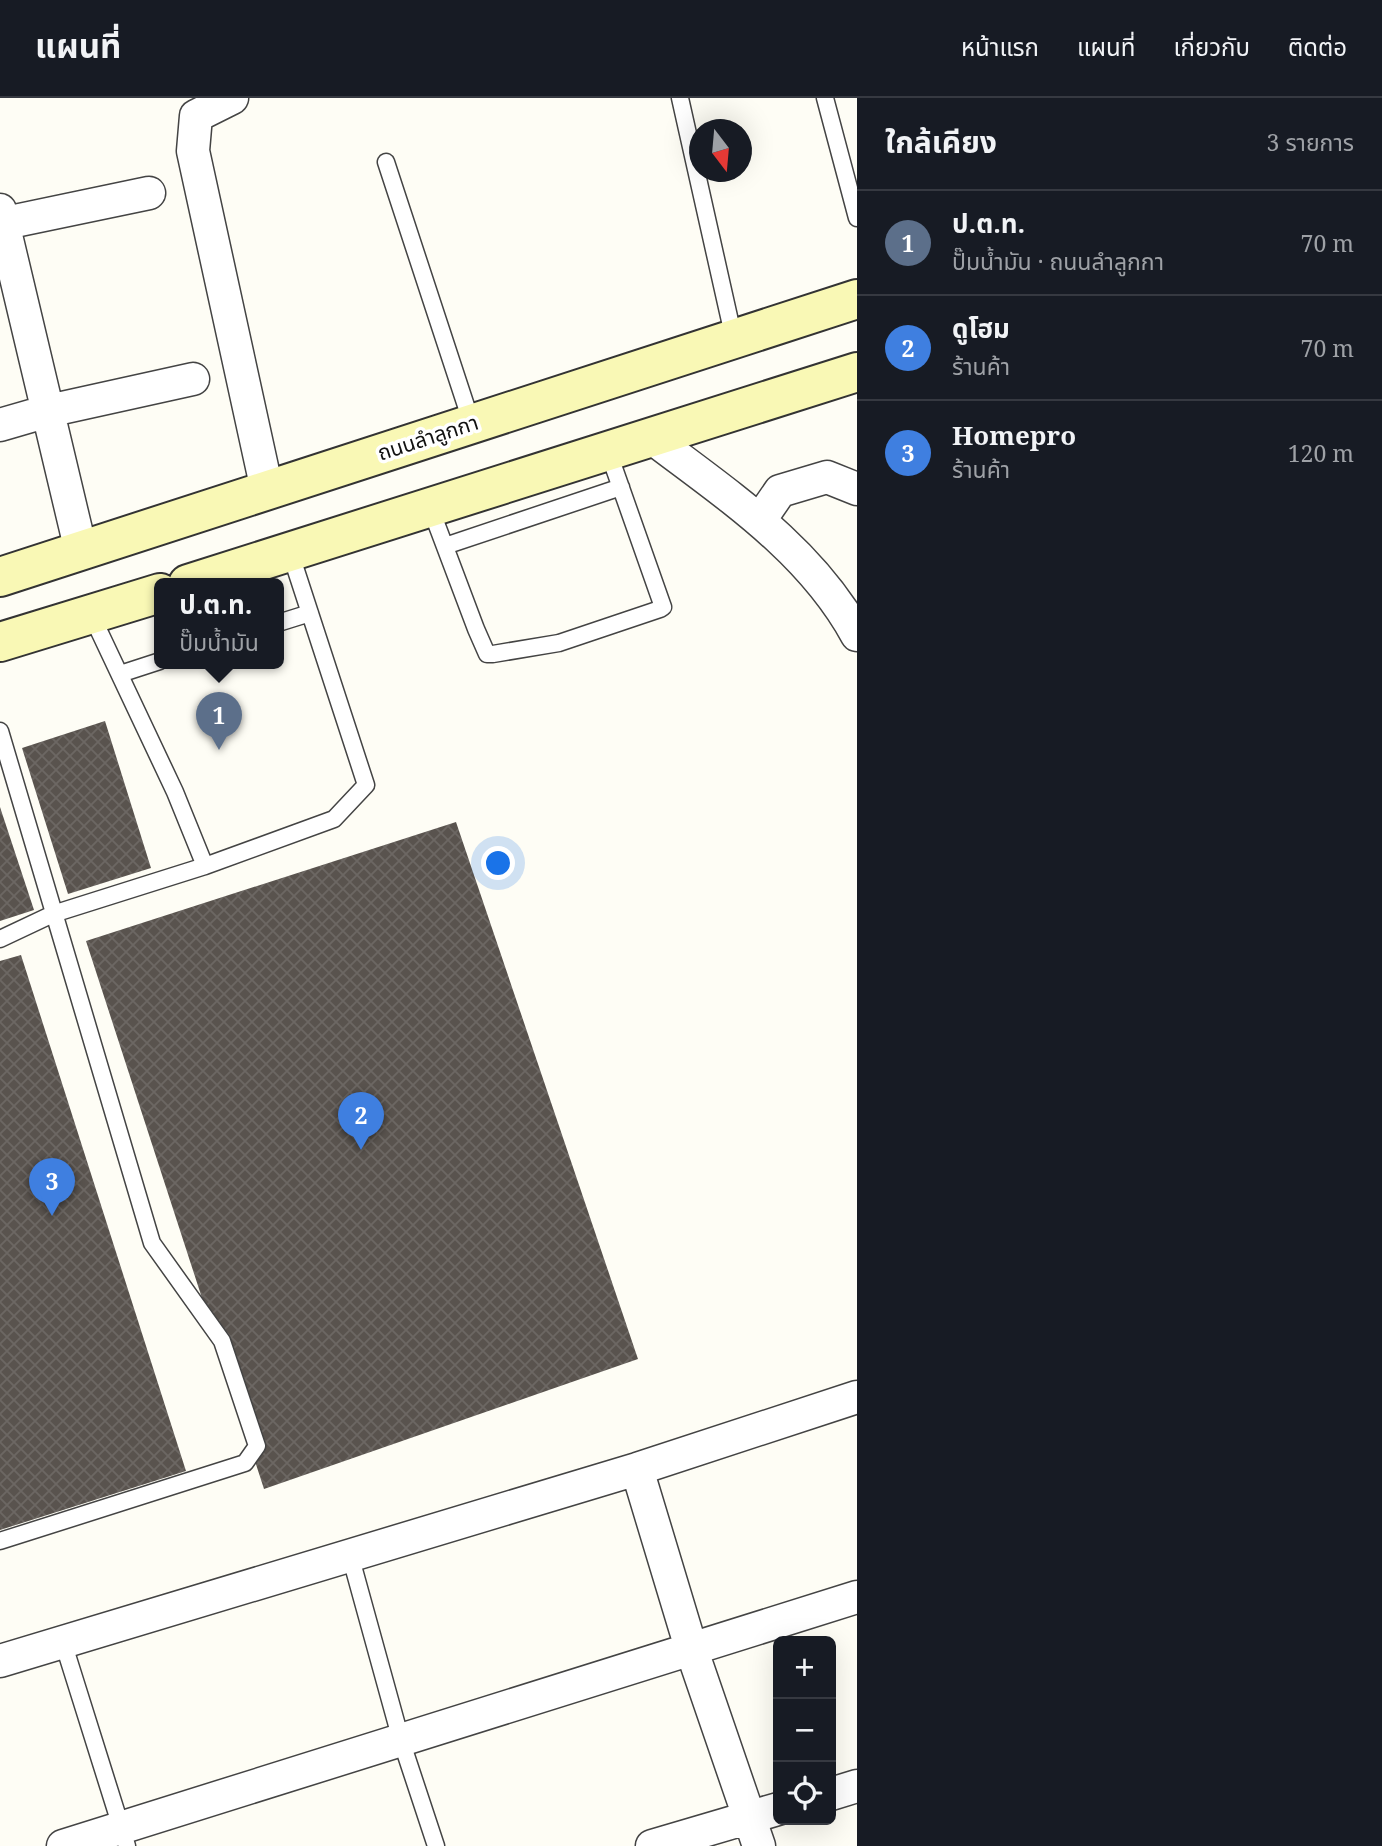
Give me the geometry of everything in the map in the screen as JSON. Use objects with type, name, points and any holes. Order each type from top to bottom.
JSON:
[{"type":"main road","name":"ถนนลำลูกกา","points":[[0,578],[857,299]]},
{"type":"main road","points":[[207,578],[857,372]]},
{"type":"main road","points":[[0,642],[154,595]]},
{"type":"street","points":[[232,98],[196,116],[193,151],[267,490]]},
{"type":"street","points":[[81,551],[1,219],[149,193]]},
{"type":"street","points":[[0,425],[48,411],[192,379]]},
{"type":"street","points":[[651,437],[760,520],[809,567],[855,627]]},
{"type":"street","points":[[760,520],[780,491],[827,477],[857,489]]},
{"type":"street","points":[[0,1661],[637,1469],[857,1397]]},
{"type":"street","points":[[637,1469],[691,1648],[762,1824],[652,1846]]},
{"type":"street","points":[[63,1846],[124,1837],[401,1740],[857,1597]]},
{"type":"street","points":[[836,1792],[857,1786]]},
{"type":"lane","points":[[680,98],[734,339]]},
{"type":"lane","points":[[825,98],[857,218]]},
{"type":"lane","points":[[386,162],[472,424]]},
{"type":"lane","points":[[430,507],[487,654],[559,643],[660,609],[663,605],[608,451]]},
{"type":"lane","points":[[445,546],[621,487]]},
{"type":"lane","points":[[0,939],[53,914],[205,866],[334,819],[366,785],[290,552]]},
{"type":"lane","points":[[284,621],[310,612]]},
{"type":"lane","points":[[92,614],[175,792],[205,866]]},
{"type":"lane","points":[[120,674],[154,664]]},
{"type":"lane","points":[[0,731],[152,1243],[222,1342],[257,1446],[245,1463],[0,1541]]},
{"type":"lane","points":[[350,1555],[401,1740],[436,1846]]},
{"type":"lane","points":[[63,1642],[124,1837]]},
{"type":"building","points":[[105,721],[151,868],[68,894],[22,748]]},
{"type":"building","points":[[0,807],[34,910],[0,921]]},
{"type":"building","points":[[456,822],[638,1359],[264,1489],[86,941]]},
{"type":"building","points":[[21,955],[186,1471],[0,1530],[0,961]]},
{"type":"place","name":"ป.ต.ท.","points":[[219,750]]},
{"type":"place","name":"ดูโฮม","points":[[361,1150]]},
{"type":"place","name":"Homepro","points":[[52,1216]]}]
